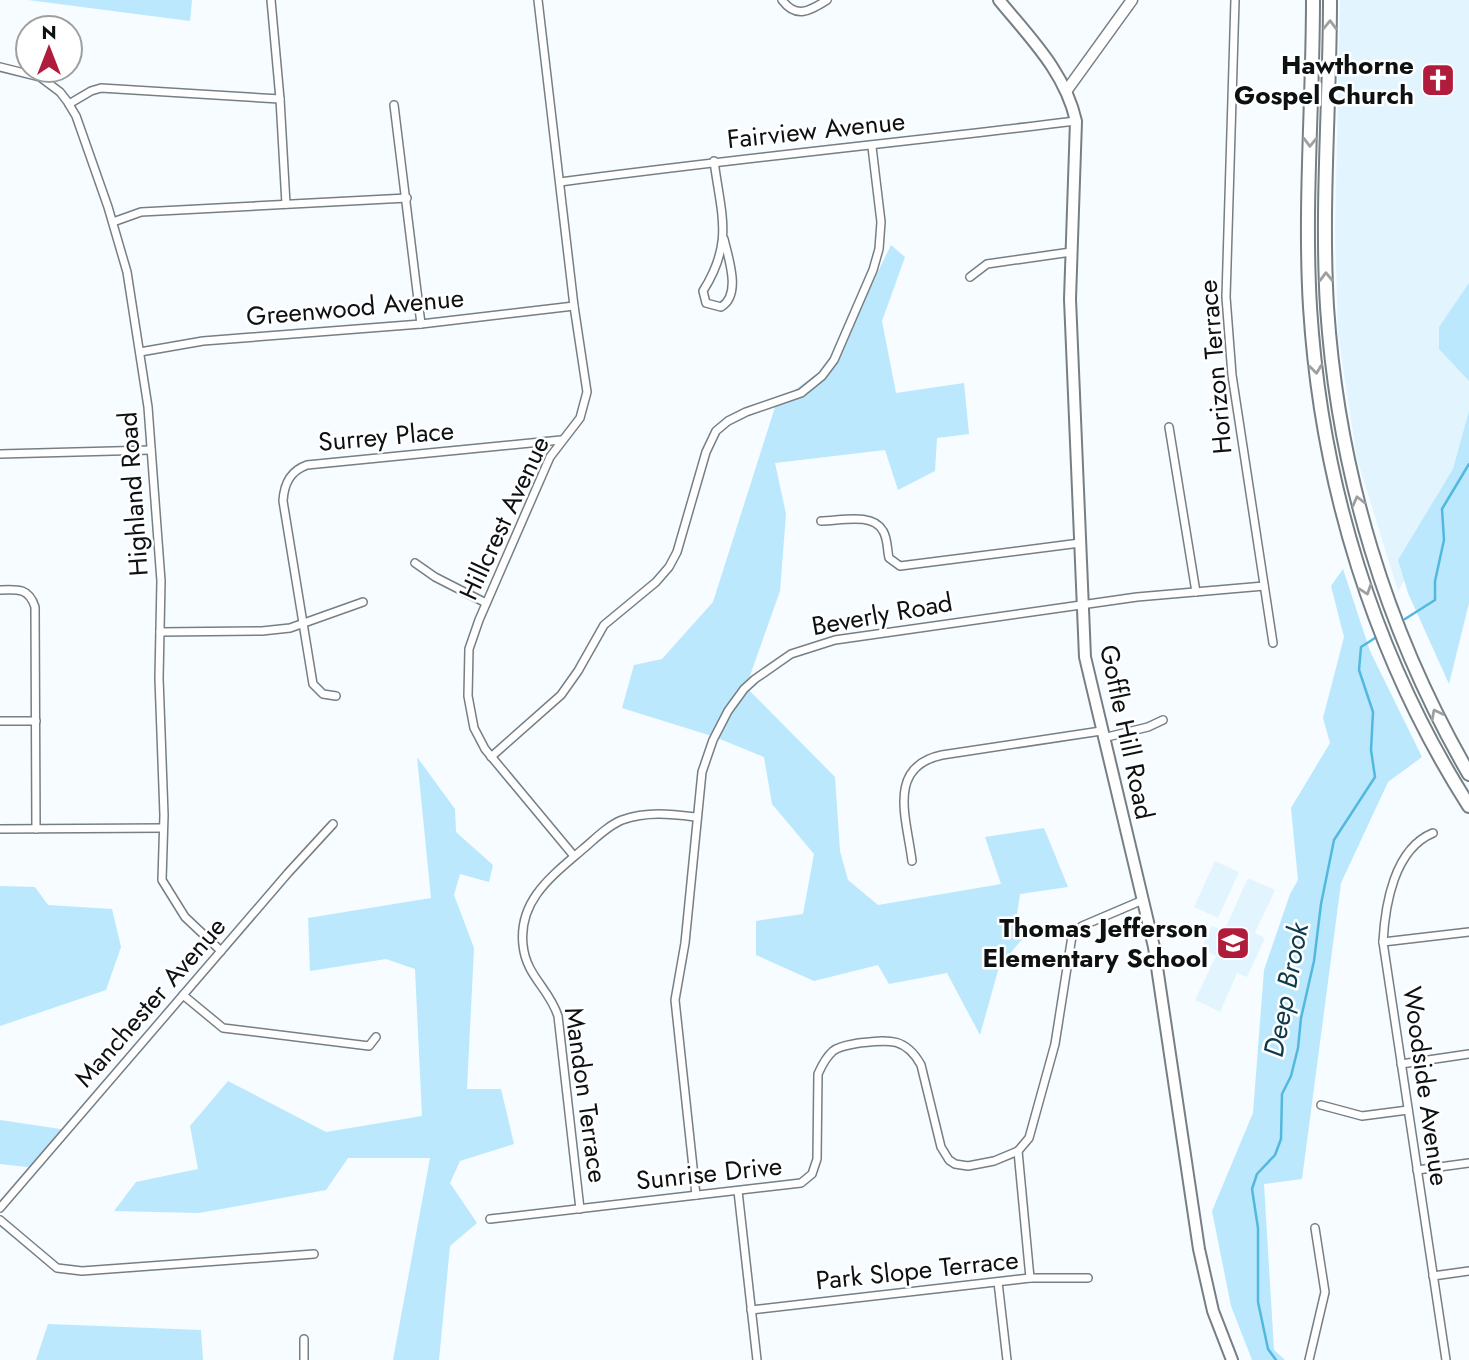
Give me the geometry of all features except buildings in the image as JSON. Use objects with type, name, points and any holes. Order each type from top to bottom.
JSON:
[{"type":"highway","points":[[1313,0],[1309,277],[1316,367],[1330,456],[1351,545],[1381,631],[1421,722],[1469,806]]},
{"type":"highway","points":[[1330,0],[1326,277],[1341,424],[1360,511],[1386,596],[1420,681],[1469,774]]},
{"type":"main road","name":"Goffle Hill Road","points":[[999,0],[1052,64],[1067,90],[1076,121],[1070,299],[1085,657],[1154,947],[1199,1248],[1213,1311],[1232,1360]]},
{"type":"street","points":[[271,0],[286,204]]},
{"type":"street","name":"Hillcrest Avenue","points":[[538,0],[574,306],[587,391],[580,418],[550,457],[471,639],[468,696],[474,728],[491,757],[574,856]]},
{"type":"street","points":[[782,0],[790,9],[803,13],[827,0]]},
{"type":"street","points":[[1067,90],[1132,0]]},
{"type":"street","name":"Horizon Terrace","points":[[1235,0],[1227,331],[1273,643]]},
{"type":"street","name":"Highland Road","points":[[0,67],[40,77],[60,92],[69,104],[76,116],[113,222],[127,272],[140,352],[151,450],[161,580],[161,869],[165,887],[196,929],[221,951]]},
{"type":"street","points":[[69,104],[102,88],[280,99]]},
{"type":"street","points":[[394,105],[421,324]]},
{"type":"street","name":"Fairview Avenue","points":[[561,181],[713,161],[872,146],[1076,121]]},
{"type":"street","points":[[491,757],[554,704],[578,671],[604,625],[656,582],[669,567],[677,552],[706,452],[716,430],[746,412],[801,393],[822,376],[834,360],[864,293],[879,248],[881,222],[872,146]]},
{"type":"street","points":[[713,161],[724,239],[731,267],[730,297],[721,307],[706,303],[703,291],[720,260],[724,239]]},
{"type":"street","points":[[113,222],[141,212],[407,198]]},
{"type":"street","points":[[970,277],[987,264],[1071,251]]},
{"type":"street","name":"Greenwood Avenue","points":[[140,352],[203,341],[421,324],[574,306]]},
{"type":"street","points":[[1169,427],[1196,592]]},
{"type":"street","name":"Surrey Place","points":[[336,696],[323,694],[313,684],[302,623],[282,501],[286,484],[296,470],[307,465],[561,440]]},
{"type":"street","points":[[0,454],[151,450]]},
{"type":"street","points":[[821,522],[865,519],[877,523],[885,535],[889,558],[892,563],[900,566],[1080,543]]},
{"type":"street","points":[[415,563],[435,578],[486,603]]},
{"type":"street","name":"Beverly Road","points":[[696,1195],[675,1000],[685,943],[699,789],[707,755],[737,697],[755,679],[791,654],[835,640],[1082,605],[1264,586]]},
{"type":"street","points":[[0,590],[22,590],[34,603],[36,829]]},
{"type":"street","points":[[160,632],[262,631],[290,628],[363,602]]},
{"type":"street","points":[[0,720],[36,721]]},
{"type":"street","points":[[912,861],[904,791],[907,778],[919,763],[942,755],[1148,727],[1163,720]]},
{"type":"street","name":"Mandon Terrace","points":[[580,1209],[558,1016],[548,993],[529,969],[523,944],[526,915],[532,899],[544,882],[605,830],[623,820],[654,813],[696,817]]},
{"type":"street","name":"Manchester Avenue","points":[[0,1208],[333,824]]},
{"type":"street","points":[[0,829],[163,828]]},
{"type":"street","name":"Woodside Avenue","points":[[1433,833],[1422,837],[1401,865],[1387,903],[1383,942],[1446,1360]]},
{"type":"street","points":[[1030,1278],[1018,1151],[1029,1138],[1055,1044],[1072,936],[1082,926],[1143,900]]},
{"type":"street","points":[[1383,942],[1469,932]]},
{"type":"street","points":[[183,995],[223,1028],[369,1046],[376,1037]]},
{"type":"street","name":"Sunrise Drive","points":[[490,1219],[795,1185],[807,1180],[817,1159],[818,1074],[822,1065],[827,1057],[840,1047],[878,1041],[886,1040],[904,1045],[916,1057],[941,1147],[949,1160],[968,1166],[994,1161],[1018,1151]]},
{"type":"street","points":[[1401,1064],[1469,1054]]},
{"type":"street","points":[[1321,1105],[1362,1116],[1408,1110]]},
{"type":"street","points":[[1417,1170],[1469,1163]]},
{"type":"street","points":[[738,1191],[757,1360]]},
{"type":"street","points":[[0,1220],[45,1259],[63,1270],[82,1271],[314,1254]]},
{"type":"street","points":[[1310,1360],[1325,1292],[1315,1228]]},
{"type":"street","points":[[1433,1276],[1469,1271]]},
{"type":"street","name":"Park Slope Terrace","points":[[751,1310],[1030,1278],[1088,1278]]},
{"type":"street","points":[[998,1282],[1007,1360]]},
{"type":"street","points":[[304,1339],[304,1360]]},
{"type":"shaded area","points":[[28,0],[192,0],[190,21]]},
{"type":"shaded area","points":[[1340,0],[1469,0],[1469,474],[1398,591],[1357,459],[1338,334],[1335,232]]},
{"type":"shaded area","points":[[891,245],[905,257],[882,321],[896,393],[964,383],[969,434],[937,438],[935,471],[898,490],[885,450],[775,463],[786,514],[780,591],[746,687],[835,777],[840,851],[848,880],[878,905],[1001,884],[985,837],[1044,828],[1068,887],[1020,894],[1016,921],[1033,926],[999,967],[980,1035],[947,973],[889,984],[878,965],[814,981],[756,955],[756,921],[803,914],[814,854],[772,804],[764,757],[715,737],[622,708],[634,665],[662,659],[713,602],[776,404],[835,360]]},
{"type":"shaded area","points":[[1469,283],[1469,381],[1439,349],[1439,327]]},
{"type":"shaded area","points":[[1469,411],[1469,603],[1449,684],[1408,593],[1398,560],[1453,469]]},
{"type":"shaded area","points":[[1343,569],[1370,651],[1422,757],[1388,782],[1341,883],[1302,1179],[1264,1184],[1274,1350],[1285,1360],[1252,1360],[1231,1306],[1212,1211],[1253,1113],[1264,970],[1290,894],[1298,880],[1291,808],[1330,743],[1323,718],[1344,637],[1331,586]]},
{"type":"shaded area","points":[[417,757],[455,809],[456,832],[493,865],[489,882],[460,874],[454,895],[474,948],[467,1089],[501,1089],[514,1144],[460,1161],[450,1183],[477,1223],[450,1246],[439,1360],[393,1360],[430,1158],[348,1158],[326,1190],[199,1213],[114,1211],[136,1182],[198,1169],[190,1126],[228,1081],[326,1132],[422,1116],[415,969],[386,959],[310,971],[308,918],[431,898]]},
{"type":"shaded area","points":[[1215,861],[1239,872],[1218,918],[1194,907]]},
{"type":"shaded area","name":"Thomas Jefferson Elementary School","points":[[1248,878],[1275,890],[1255,933],[1265,938],[1247,977],[1237,973],[1220,1012],[1195,1000],[1216,956],[1201,949],[1212,926],[1224,931]]},
{"type":"shaded area","points":[[0,886],[35,887],[48,905],[112,909],[121,947],[106,990],[0,1026]]},
{"type":"shaded area","points":[[0,1120],[67,1130],[36,1168],[0,1164]]},
{"type":"shaded area","points":[[48,1324],[201,1330],[203,1360],[36,1360]]},
{"type":"waterway","name":"Deep Brook","points":[[1405,619],[1435,600],[1435,581],[1444,540],[1442,509],[1469,464]]},
{"type":"waterway","name":"Deep Brook","points":[[1276,1360],[1268,1349],[1258,1302],[1258,1228],[1252,1189],[1257,1174],[1275,1155],[1281,1139],[1282,1094],[1291,1076],[1298,1048],[1301,1018],[1314,961],[1321,904],[1334,840],[1375,777],[1371,750],[1373,712],[1359,670],[1361,647],[1375,638]]},
{"type":"place","name":"Hawthorne Gospel Church","points":[[1438,80]]},
{"type":"place","name":"Thomas Jefferson Elementary School","points":[[1233,943]]}]
